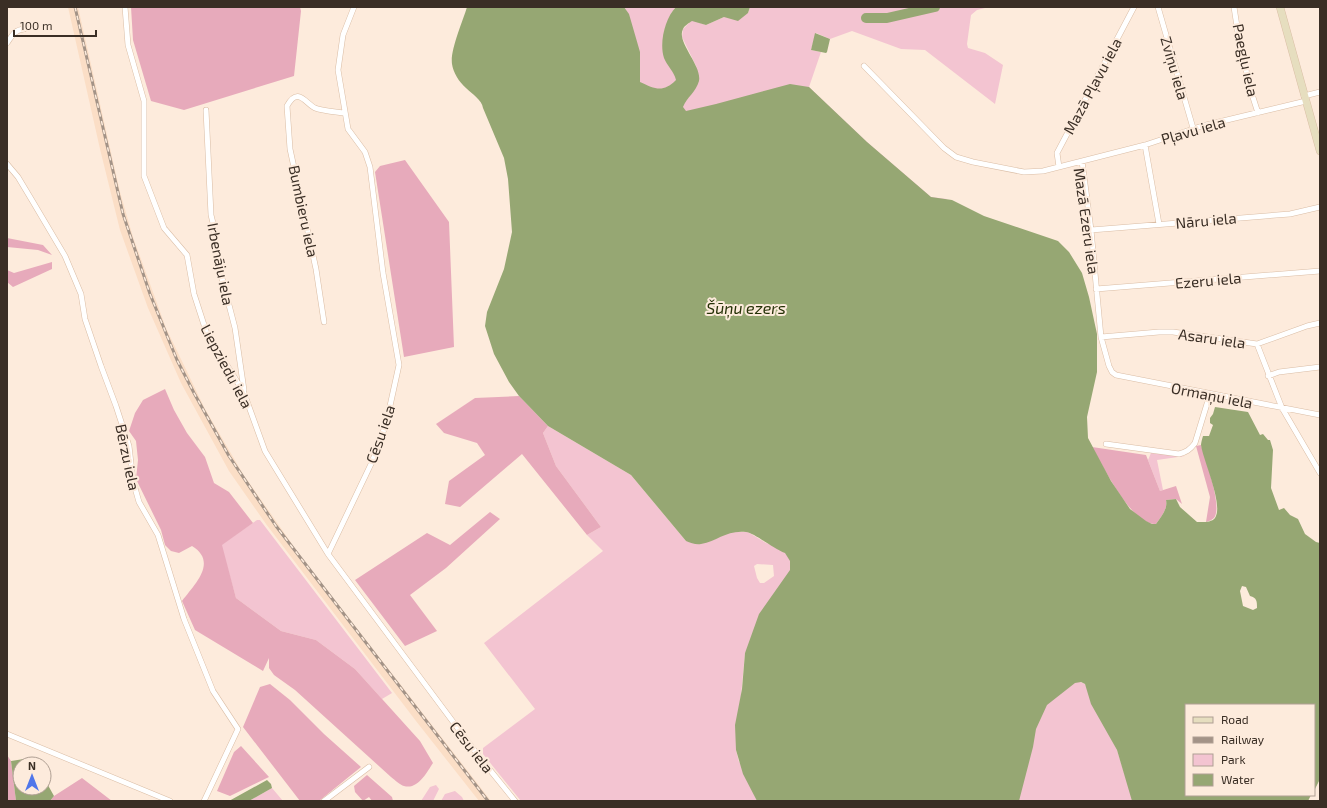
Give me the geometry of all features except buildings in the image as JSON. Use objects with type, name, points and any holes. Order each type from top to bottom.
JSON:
[{"type":"street","name":"Liepziedu iela","points":[[125,7],[128,45],[144,101],[144,176],[164,228],[187,255],[194,294],[206,331],[244,393],[265,451],[328,554]]},
{"type":"street","name":"Cēsu iela","points":[[354,7],[343,35],[338,70],[344,113],[348,129],[365,152],[370,167],[383,273],[399,365],[386,424],[372,462],[328,554],[477,754],[515,801]]},
{"type":"street","name":"Mazā Pļavu iela","points":[[1059,167],[1057,153],[1134,7]]},
{"type":"street","name":"Zvīņu iela","points":[[1158,7],[1193,128]]},
{"type":"street","name":"Paegļu iela","points":[[1234,7],[1250,88],[1258,113]]},
{"type":"street","points":[[1280,7],[1320,151]]},
{"type":"street","points":[[7,43],[18,29],[24,29]]},
{"type":"street","name":"Mazā Ezeru iela","points":[[864,66],[944,148],[956,157],[973,162],[1024,172],[1043,171],[1082,161],[1091,230],[1101,337],[1108,366]]},
{"type":"street","name":"Pļavu iela","points":[[1082,161],[1145,145],[1193,128],[1258,113],[1320,92]]},
{"type":"street","name":"Bumbieru iela","points":[[324,322],[316,269],[290,149],[287,106],[291,100],[297,97],[304,98],[316,108],[344,113]]},
{"type":"street","name":"Irbenāju iela","points":[[206,110],[211,215],[214,227],[216,255],[235,328],[244,393]]},
{"type":"street","points":[[1145,145],[1159,224]]},
{"type":"street","name":"Bērzu iela","points":[[7,164],[18,177],[68,263],[81,294],[85,319],[129,446],[133,481],[138,502],[158,535],[184,619],[213,691],[238,729],[204,801]]},
{"type":"street","name":"Nāru iela","points":[[1091,230],[1290,214],[1320,207]]},
{"type":"street","name":"Ezeru iela","points":[[1096,289],[1320,271]]},
{"type":"street","name":"Asaru iela","points":[[1101,337],[1173,332],[1257,344],[1306,326],[1320,323]]},
{"type":"street","points":[[1257,344],[1268,376],[1282,408],[1320,473]]},
{"type":"street","name":"Ormaņu iela","points":[[1108,366],[1116,375],[1320,415]]},
{"type":"street","points":[[1268,376],[1279,372],[1320,367]]},
{"type":"street","points":[[1106,444],[1178,454],[1184,453],[1190,450],[1194,444],[1210,394]]},
{"type":"street","points":[[7,734],[170,801]]},
{"type":"street","points":[[324,801],[369,767]]},
{"type":"shaded area","points":[[68,7],[78,7],[120,192],[133,237],[166,328],[205,409],[243,474],[299,554],[491,801],[479,801],[266,524],[229,471],[181,383],[148,308],[120,230]]},
{"type":"shaded area","points":[[131,7],[300,7],[301,11],[294,76],[184,110],[151,101],[133,40]]},
{"type":"shaded area","points":[[405,160],[449,222],[454,347],[404,357],[375,172],[380,166]]},
{"type":"shaded area","points":[[7,238],[43,245],[52,255],[38,250],[7,247]]},
{"type":"shaded area","points":[[52,262],[52,269],[13,287],[7,282],[7,270],[14,273]]},
{"type":"shaded area","points":[[165,389],[174,410],[187,433],[205,457],[214,483],[229,492],[253,523],[222,545],[236,598],[281,631],[316,640],[355,669],[420,741],[433,763],[418,783],[409,787],[399,784],[295,690],[274,675],[269,668],[269,658],[263,671],[195,630],[182,601],[202,573],[204,566],[203,559],[200,552],[192,546],[179,553],[171,551],[165,545],[161,530],[136,479],[138,460],[136,441],[129,431],[135,413],[143,400]]},
{"type":"shaded area","points":[[519,396],[548,426],[543,433],[556,466],[601,527],[587,535],[522,454],[460,507],[445,504],[449,481],[485,455],[477,443],[444,433],[436,424],[475,398]]},
{"type":"shaded area","points":[[1201,445],[1215,493],[1216,504],[1214,518],[1206,522],[1210,497],[1196,446]]},
{"type":"shaded area","points":[[1092,447],[1146,455],[1160,491],[1176,486],[1182,504],[1176,499],[1166,500],[1165,510],[1156,524],[1147,522],[1128,506]]},
{"type":"shaded area","points":[[490,512],[500,519],[446,568],[410,595],[437,631],[405,646],[355,580],[427,533],[450,545]]},
{"type":"shaded area","points":[[270,684],[290,700],[324,734],[361,767],[319,801],[300,801],[243,727],[260,687]]},
{"type":"shaded area","points":[[241,746],[269,777],[230,796],[217,791],[234,752]]},
{"type":"shaded area","points":[[7,755],[11,761],[12,769],[12,796],[15,796],[16,801],[7,801]]},
{"type":"shaded area","points":[[367,775],[392,797],[393,801],[372,801],[369,797],[363,801],[355,792],[354,786]]},
{"type":"shaded area","points":[[82,778],[112,801],[50,801],[54,796]]},
{"type":"green space","points":[[624,7],[676,7],[672,12],[664,31],[697,68],[682,37],[683,29],[692,20],[706,25],[724,17],[748,13],[750,7],[989,7],[977,10],[971,15],[967,44],[968,48],[985,53],[1003,65],[995,104],[925,50],[901,49],[852,31],[830,39],[816,33],[811,50],[821,52],[809,87],[867,142],[931,197],[947,199],[934,212],[700,127],[635,89],[629,15]]},
{"type":"green space","points":[[548,426],[631,475],[686,541],[710,531],[748,532],[766,543],[790,550],[791,578],[745,653],[736,750],[739,762],[746,767],[757,801],[521,801],[483,754],[483,748],[535,709],[484,643],[603,551],[587,535],[601,527],[556,466],[543,433]],"holes":[[[757,564],[773,565],[774,576],[764,583],[760,583],[754,566]]]},
{"type":"green space","points":[[1151,453],[1185,456],[1157,460],[1163,490],[1160,491],[1148,460]]},
{"type":"green space","points":[[257,520],[260,520],[392,693],[382,699],[355,669],[316,640],[281,631],[236,598],[221,545]]},
{"type":"green space","points":[[1062,674],[1085,684],[1117,750],[1129,788],[1137,801],[1012,801],[1030,722]]},
{"type":"green space","points":[[436,785],[439,789],[433,801],[421,801],[430,787]]},
{"type":"green space","points":[[272,788],[283,801],[249,801]]},
{"type":"green space","points":[[455,791],[464,801],[441,801],[445,794]]},
{"type":"water","name":"Šūņu ezers","points":[[467,7],[624,7],[629,14],[640,52],[640,82],[655,88],[663,88],[667,87],[676,80],[664,58],[662,45],[666,24],[676,7],[750,7],[748,13],[738,21],[724,17],[706,25],[692,21],[684,28],[682,34],[683,40],[699,75],[698,85],[683,107],[686,111],[790,84],[809,87],[867,142],[931,197],[952,200],[984,216],[1058,241],[1069,252],[1082,273],[1097,334],[1097,372],[1087,417],[1088,438],[1111,481],[1130,509],[1146,521],[1156,524],[1165,510],[1166,500],[1176,499],[1180,507],[1197,522],[1213,520],[1217,512],[1217,503],[1201,445],[1203,436],[1209,436],[1213,425],[1210,423],[1210,418],[1215,407],[1248,412],[1260,435],[1263,434],[1268,440],[1270,440],[1273,450],[1271,488],[1279,510],[1284,508],[1290,515],[1298,519],[1305,534],[1316,542],[1320,543],[1320,779],[1315,789],[1315,704],[1185,704],[1185,796],[1310,796],[1308,801],[1132,801],[1117,750],[1091,704],[1085,684],[1081,682],[1075,683],[1047,705],[1036,729],[1033,747],[1019,801],[757,801],[743,774],[736,750],[735,725],[742,689],[745,653],[759,614],[790,570],[790,561],[785,553],[746,532],[727,534],[707,543],[701,544],[686,541],[631,475],[548,426],[519,396],[509,382],[494,354],[485,326],[487,312],[504,269],[512,232],[508,179],[504,158],[482,105],[479,100],[463,86],[455,74],[452,58],[457,36]],"holes":[[[1242,586],[1246,587],[1250,596],[1257,602],[1257,608],[1253,610],[1243,606],[1240,591]]]},
{"type":"water","points":[[815,33],[830,39],[826,53],[811,50]]},
{"type":"water","points":[[267,780],[271,784],[272,788],[249,801],[229,801]]},
{"type":"water","points":[[52,792],[54,796],[50,801],[16,801],[15,796],[52,796]]},
{"type":"waterway","points":[[866,18],[887,18],[935,7]]},
{"type":"railway","points":[[75,7],[123,214],[150,294],[177,360],[194,393],[229,456],[276,526],[488,801]]}]
